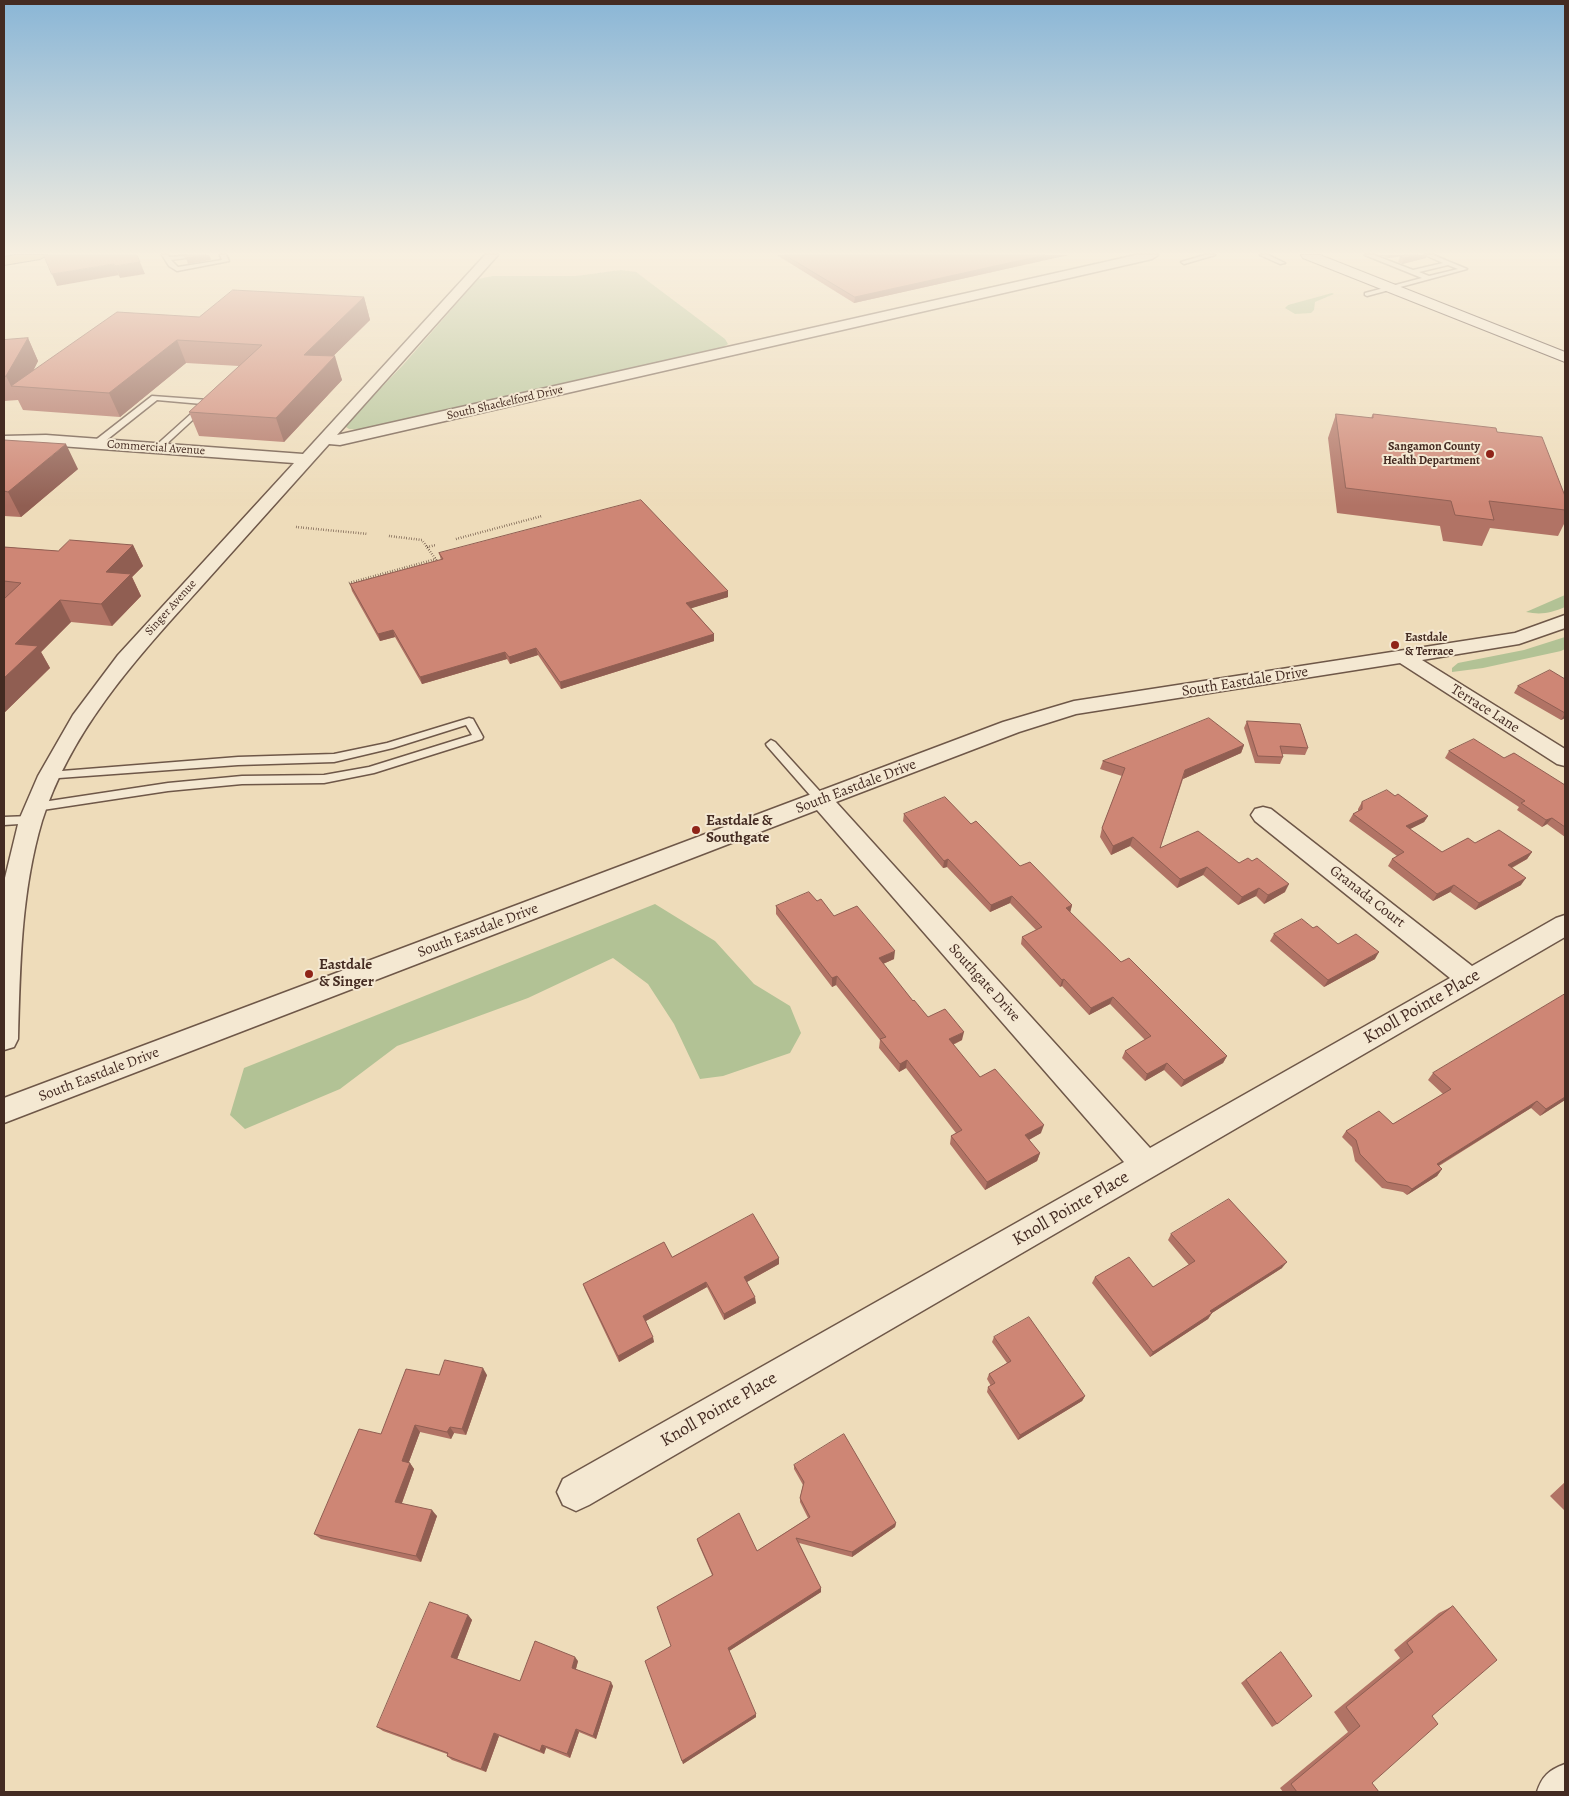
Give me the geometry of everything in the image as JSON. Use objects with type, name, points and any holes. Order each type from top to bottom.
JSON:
[{"type":"main road","points":[[1519,339],[1565,357]]},
{"type":"street","name":"Singer Avenue","points":[[4,1038],[7,970],[16,882],[34,813],[49,776],[76,727],[97,694],[125,659],[416,339]]},
{"type":"street","name":"South Shackelford Drive","points":[[325,439],[340,440],[784,339]]},
{"type":"street","name":"Commercial Avenue","points":[[4,441],[46,440],[307,459]]},
{"type":"street","name":"South Eastdale Drive","points":[[4,1111],[1011,727],[1074,708],[1405,658],[1520,638],[1565,621]]},
{"type":"street","name":"Terrace Lane","points":[[1405,658],[1565,759]]},
{"type":"street","name":"Southgate Drive","points":[[821,800],[1147,1166]]},
{"type":"street","name":"Granada Court","points":[[1263,816],[1470,979]]},
{"type":"street","name":"Knoll Pointe Place","points":[[576,1492],[1565,925]]},
{"type":"street","points":[[1558,1792],[1565,1785]]},
{"type":"lane","points":[[96,444],[155,398],[208,402],[157,448]]},
{"type":"lane","points":[[4,821],[34,813],[168,787],[242,780],[324,779],[370,770],[478,737],[469,721],[389,746],[334,758],[238,761],[49,776]]},
{"type":"lane","points":[[771,744],[821,800]]},
{"type":"path","points":[[456,539],[542,516]]},
{"type":"path","points":[[296,527],[368,534]]},
{"type":"path","points":[[390,536],[422,540],[440,566]]},
{"type":"path","points":[[427,547],[436,545]]},
{"type":"path","points":[[349,583],[436,559]]},
{"type":"green space","points":[[426,339],[725,339],[728,344],[719,350],[363,430],[346,427],[351,419]]},
{"type":"green space","points":[[1565,595],[1565,607],[1546,613],[1526,612]]},
{"type":"green space","points":[[1565,637],[1565,649],[1561,651],[1483,668],[1452,672],[1452,668],[1458,663],[1524,650]]},
{"type":"green space","points":[[655,904],[715,941],[754,984],[790,1006],[801,1033],[790,1053],[723,1076],[700,1079],[674,1024],[648,984],[613,958],[528,998],[397,1046],[340,1089],[245,1129],[230,1115],[244,1068]]},
{"type":"building","points":[[28,339],[4,377],[4,340]]},
{"type":"building","points":[[79,339],[321,339],[304,355],[335,356],[276,418],[189,412],[262,345],[177,340],[109,393],[11,386]]},
{"type":"building","points":[[1336,414],[1373,418],[1373,414],[1496,428],[1497,432],[1542,437],[1565,496],[1565,510],[1489,501],[1494,520],[1455,515],[1451,501],[1346,488]]},
{"type":"building","points":[[4,440],[66,444],[8,492],[4,491]]},
{"type":"building","points":[[641,500],[728,591],[686,603],[714,634],[560,682],[536,648],[509,657],[505,652],[420,677],[393,630],[378,634],[350,584],[443,559],[439,553]]},
{"type":"building","points":[[70,540],[133,545],[106,572],[131,574],[101,604],[60,600],[15,644],[38,646],[4,678],[4,599],[21,583],[4,581],[4,547],[58,551]]},
{"type":"building","points":[[1550,670],[1565,679],[1565,713],[1518,686]]},
{"type":"building","points":[[1209,718],[1244,745],[1185,770],[1160,848],[1198,831],[1239,863],[1248,858],[1252,861],[1257,858],[1289,884],[1268,895],[1259,888],[1242,897],[1207,867],[1180,879],[1133,837],[1113,846],[1102,828],[1125,768],[1103,761]]},
{"type":"building","points":[[1247,721],[1300,724],[1308,748],[1280,746],[1283,757],[1258,756]]},
{"type":"building","points":[[1474,739],[1504,758],[1514,753],[1565,785],[1565,827],[1552,818],[1546,820],[1521,803],[1525,801],[1449,751]]},
{"type":"building","points":[[1387,790],[1395,796],[1398,794],[1428,816],[1406,826],[1442,852],[1468,838],[1475,843],[1499,830],[1532,852],[1508,865],[1526,878],[1479,903],[1454,885],[1437,894],[1392,859],[1404,852],[1353,814],[1362,809],[1362,802]]},
{"type":"building","points":[[945,797],[971,824],[976,821],[1020,866],[1030,862],[1072,905],[1066,908],[1121,962],[1129,958],[1227,1056],[1184,1080],[1167,1063],[1147,1074],[1125,1051],[1151,1036],[1113,997],[1091,1008],[1022,937],[1042,927],[1012,896],[991,905],[948,859],[944,861],[904,814]]},
{"type":"building","points":[[809,892],[817,901],[821,899],[834,916],[857,906],[895,951],[879,958],[913,1001],[928,1017],[945,1009],[964,1032],[949,1039],[980,1077],[995,1069],[1044,1125],[1025,1135],[1040,1153],[987,1182],[951,1136],[962,1130],[907,1060],[900,1064],[880,1039],[886,1037],[837,976],[832,978],[776,906]]},
{"type":"building","points":[[1302,919],[1313,928],[1317,926],[1338,944],[1356,934],[1379,952],[1328,980],[1274,934]]},
{"type":"building","points":[[1565,994],[1565,1097],[1546,1109],[1537,1101],[1437,1164],[1442,1169],[1412,1189],[1408,1186],[1387,1182],[1360,1154],[1356,1140],[1346,1131],[1379,1111],[1393,1124],[1451,1089],[1433,1073]]},
{"type":"building","points":[[1229,1199],[1287,1262],[1210,1311],[1212,1313],[1153,1352],[1095,1277],[1129,1257],[1153,1287],[1195,1261],[1171,1234]]},
{"type":"building","points":[[753,1214],[779,1258],[744,1277],[755,1297],[724,1314],[706,1282],[643,1316],[653,1337],[618,1356],[583,1284],[664,1242],[672,1257]]},
{"type":"building","points":[[1029,1317],[1085,1396],[1020,1435],[988,1387],[995,1383],[989,1374],[1011,1361],[994,1337]]},
{"type":"building","points":[[445,1360],[483,1368],[462,1429],[450,1427],[447,1432],[415,1425],[402,1461],[410,1463],[395,1502],[432,1510],[416,1556],[314,1534],[359,1429],[381,1434],[406,1369],[439,1375]]},
{"type":"building","points":[[844,1434],[896,1523],[852,1552],[796,1538],[821,1588],[728,1648],[756,1714],[682,1761],[645,1661],[671,1646],[657,1607],[713,1575],[697,1539],[739,1513],[757,1551],[810,1517],[800,1498],[804,1482],[794,1465]]},
{"type":"building","points":[[430,1602],[468,1615],[451,1657],[520,1681],[535,1641],[575,1657],[572,1668],[611,1682],[593,1736],[576,1729],[567,1754],[542,1745],[540,1751],[494,1733],[481,1769],[447,1756],[448,1753],[377,1727]]},
{"type":"building","points":[[1453,1606],[1497,1660],[1432,1716],[1438,1724],[1372,1783],[1379,1792],[1297,1792],[1291,1784],[1360,1726],[1346,1707],[1413,1652],[1407,1643]]},
{"type":"building","points":[[1281,1652],[1312,1696],[1277,1724],[1246,1680]]},
{"type":"place","name":"Sangamon County Health Department","points":[[1490,454]]},
{"type":"place","name":"Eastdale & Terrace","points":[[1395,645]]},
{"type":"place","name":"Eastdale & Southgate","points":[[696,830]]},
{"type":"place","name":"Eastdale & Singer","points":[[309,974]]}]
